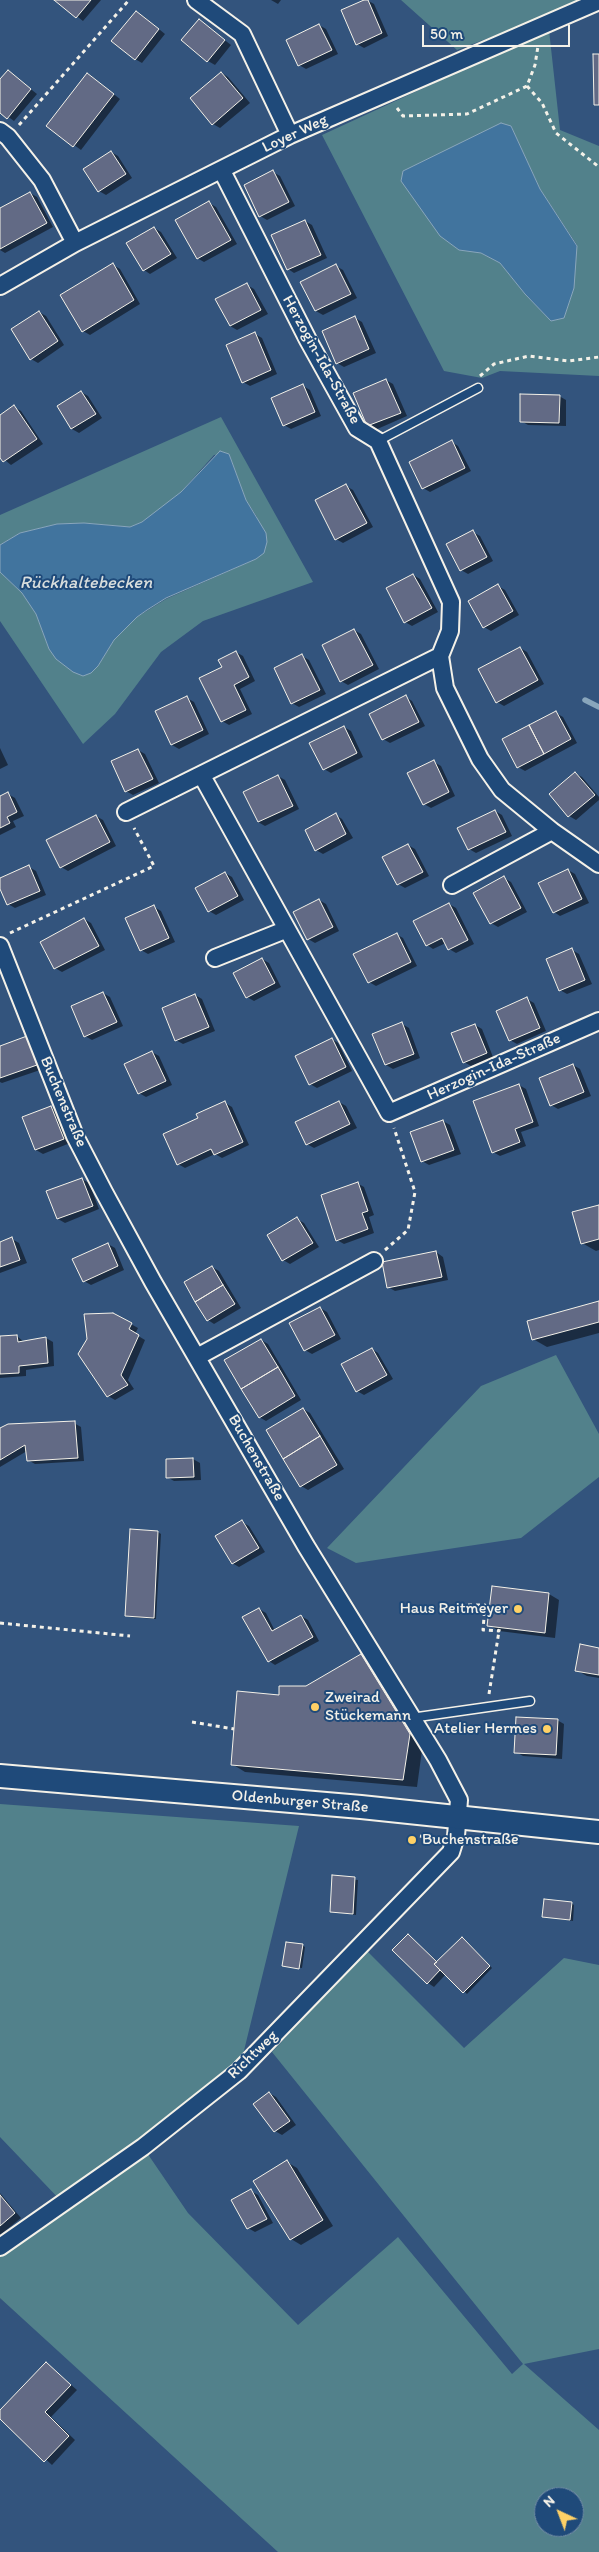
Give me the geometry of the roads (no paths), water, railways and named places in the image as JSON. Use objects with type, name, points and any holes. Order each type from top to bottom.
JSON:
[{"type":"street","points":[[196,0],[242,34],[290,135]]},
{"type":"street","name":"Loyer Weg","points":[[0,286],[75,243],[222,171],[290,135],[599,1]]},
{"type":"street","points":[[4,134],[42,180],[75,243]]},
{"type":"street","name":"Herzogin-Ida-Straße","points":[[222,171],[308,340],[357,428],[378,441]]},
{"type":"street","points":[[378,441],[451,602],[450,631],[440,656],[445,688],[480,759],[502,790],[552,831],[599,864]]},
{"type":"street","points":[[126,812],[202,776],[440,656]]},
{"type":"street","points":[[202,776],[286,930],[216,958]]},
{"type":"street","points":[[452,885],[552,831]]},
{"type":"street","name":"Herzogin-Ida-Straße","points":[[286,930],[389,1113],[599,1022]]},
{"type":"street","name":"Buchenstraße","points":[[4,940],[75,1136],[153,1282],[306,1546],[459,1800],[458,1819]]},
{"type":"street","points":[[198,1357],[374,1261]]},
{"type":"street","name":"Oldenburger Straße","points":[[0,1776],[361,1807],[458,1819],[599,1832]]},
{"type":"street","name":"Richtweg","points":[[0,2247],[143,2147],[239,2071],[451,1852],[458,1819]]},
{"type":"lane","points":[[378,441],[478,388]]},
{"type":"lane","points":[[411,1718],[530,1701]]},
{"type":"water","points":[[501,123],[511,126],[540,189],[577,246],[574,288],[564,318],[551,321],[525,294],[500,263],[481,253],[459,250],[440,236],[401,181],[403,171]]},
{"type":"water","name":"Rückhaltebecken","points":[[220,451],[229,454],[246,500],[266,533],[267,542],[264,553],[256,559],[166,598],[137,617],[114,640],[98,666],[91,673],[83,676],[73,672],[56,659],[49,649],[36,614],[22,593],[0,572],[0,545],[20,533],[57,524],[84,523],[130,527],[142,522],[181,492]]},
{"type":"waterway","points":[[585,700],[599,707]]},
{"type":"place","name":"Haus Reitmeyer","points":[[518,1609]]},
{"type":"place","name":"Zweirad Stückemann","points":[[315,1707]]},
{"type":"place","name":"Atelier Hermes","points":[[547,1729]]},
{"type":"place","name":"Buchenstraße","points":[[412,1840]]}]
